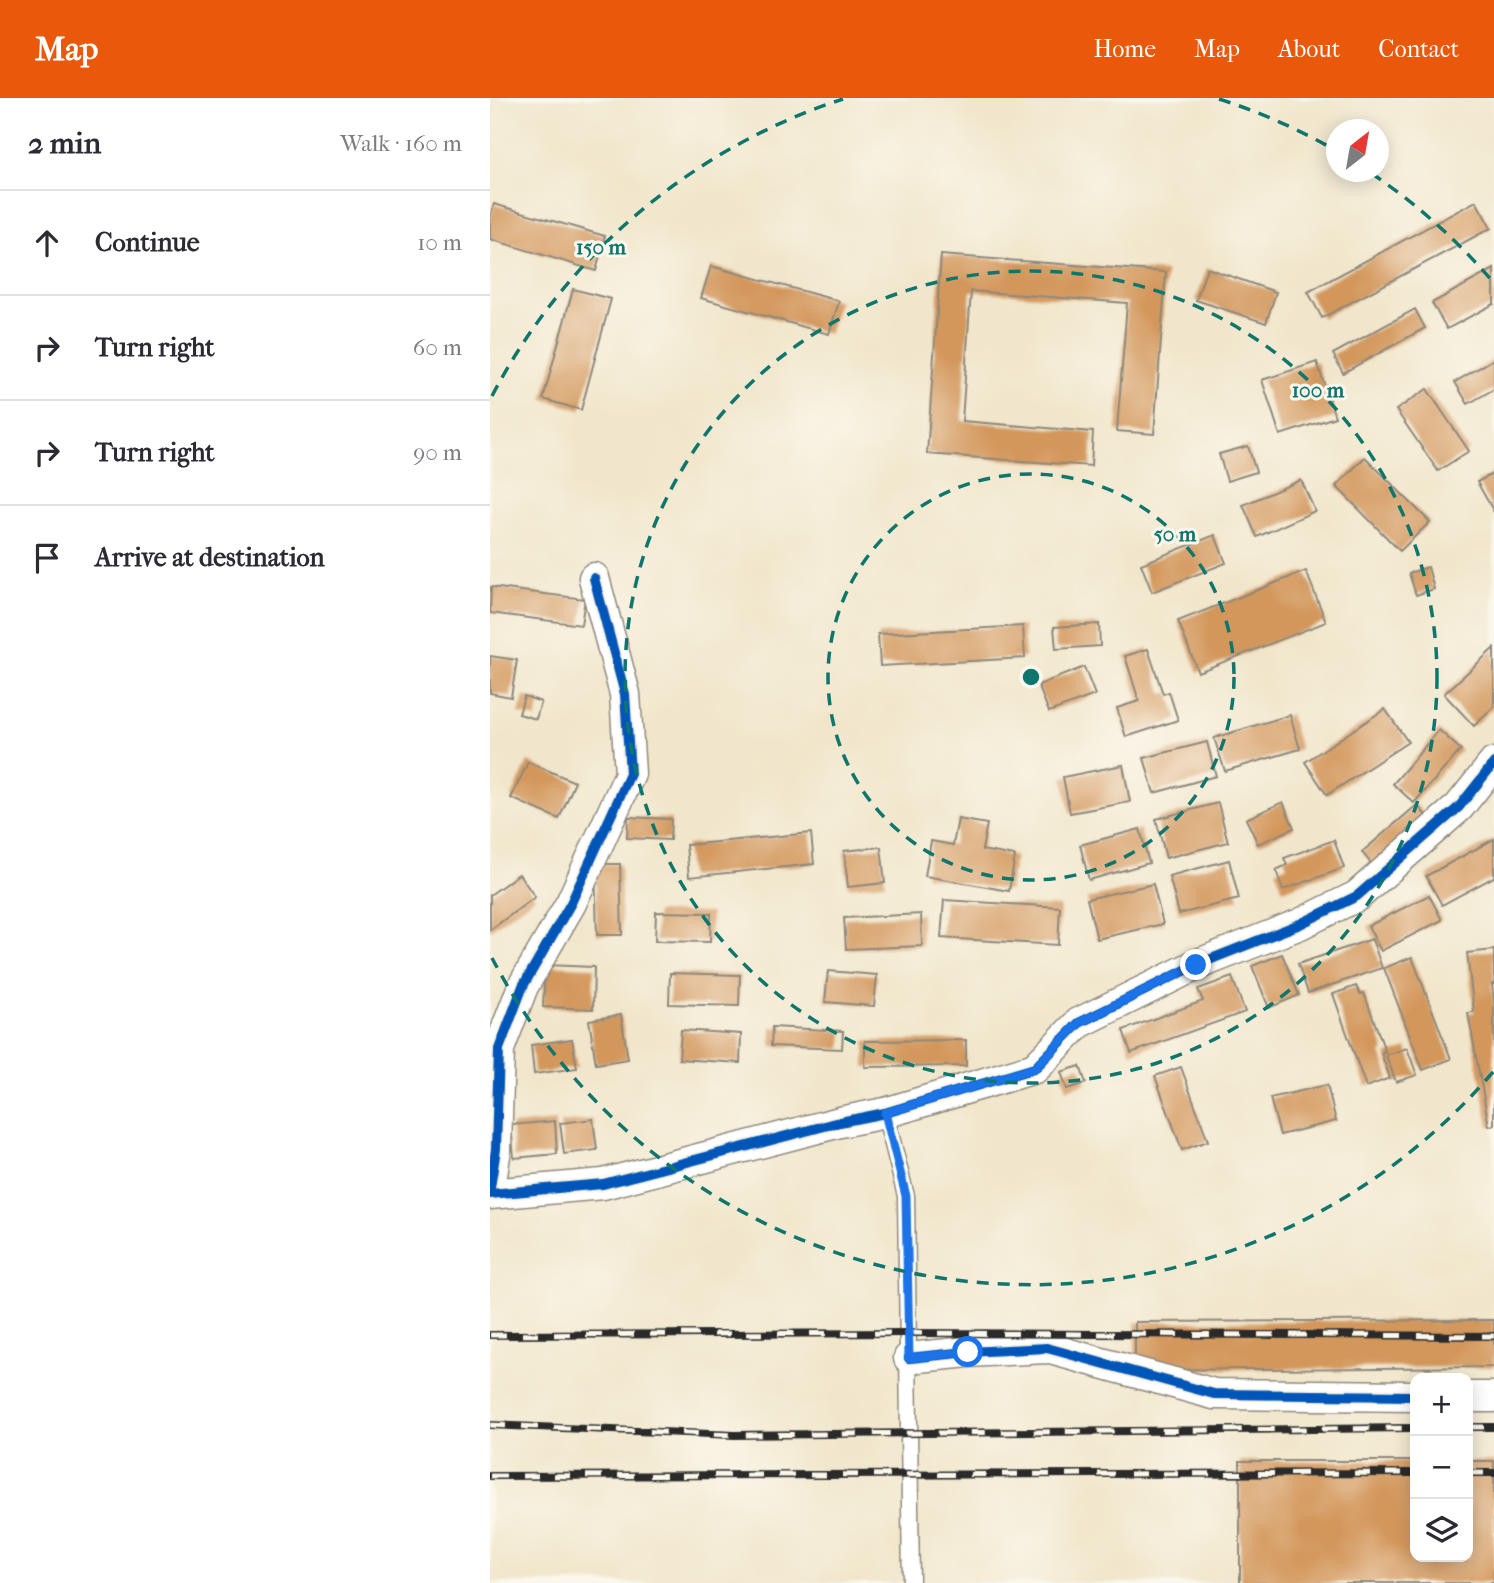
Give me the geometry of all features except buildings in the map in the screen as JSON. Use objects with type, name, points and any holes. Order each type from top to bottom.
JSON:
[{"type":"street","points":[[490,1188],[496,1149],[499,1049],[523,986],[571,903],[630,774],[625,694],[594,578]]},
{"type":"street","points":[[490,1194],[603,1184],[840,1122],[885,1113],[1035,1068],[1079,1023],[1196,965],[1300,924],[1357,896],[1459,807],[1494,763]]},
{"type":"street","points":[[909,1358],[1047,1348],[1214,1394],[1410,1396]]},
{"type":"street","points":[[1473,1397],[1494,1397]]},
{"type":"lane","points":[[885,1113],[906,1196],[911,1583]]},
{"type":"railway","points":[[490,1335],[908,1333],[1494,1336]]},
{"type":"railway","points":[[490,1425],[735,1435],[1410,1428]]},
{"type":"railway","points":[[1473,1427],[1494,1427]]},
{"type":"railway","points":[[490,1476],[1410,1473]]},
{"type":"railway","points":[[1473,1473],[1494,1473]]},
{"type":"cycle path","points":[[490,1188],[496,1149],[499,1049],[523,986],[571,903],[630,774],[625,694],[594,578]]},
{"type":"cycle path","points":[[490,1194],[603,1184],[840,1122],[885,1113],[1035,1068],[1079,1023],[1196,965],[1300,924],[1357,896],[1459,807],[1494,763]]},
{"type":"cycle path","points":[[909,1358],[1047,1348],[1214,1394],[1410,1396]]},
{"type":"route","points":[[968,1352],[909,1358],[906,1196],[885,1113],[1035,1068],[1079,1023],[1196,965]]}]
